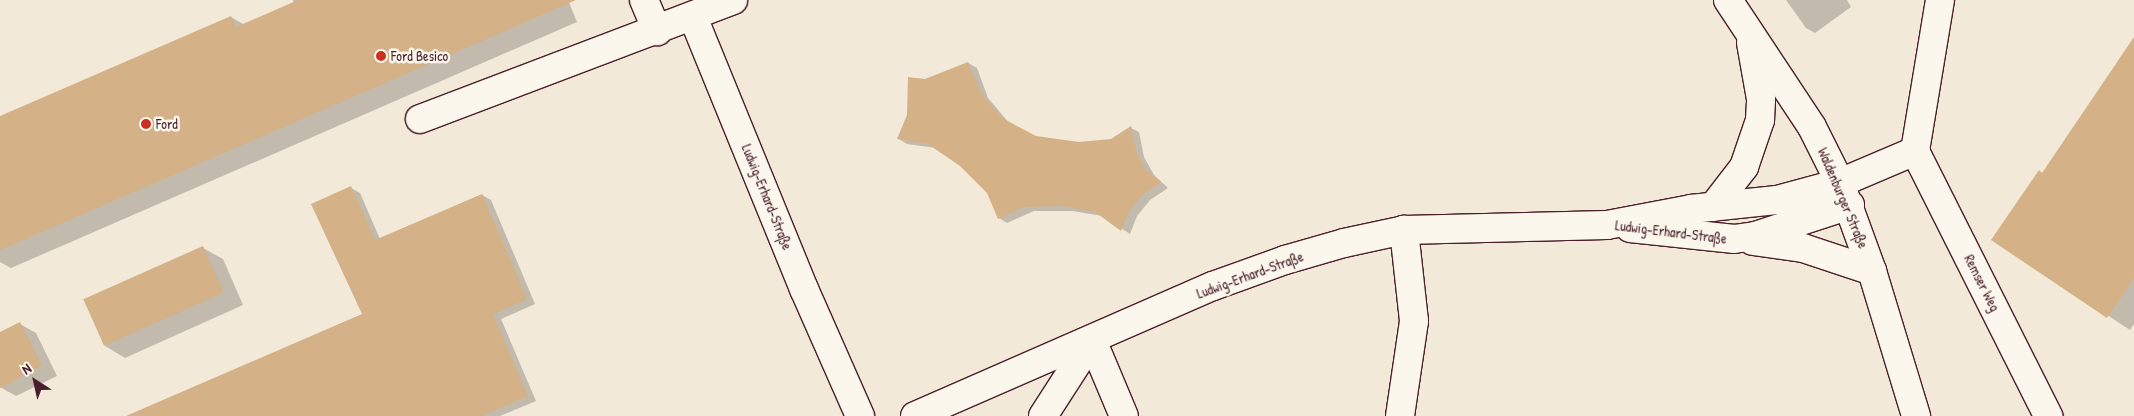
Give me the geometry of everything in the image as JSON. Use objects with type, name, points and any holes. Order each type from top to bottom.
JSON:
[{"type":"street","points":[[644,0],[657,31]]},
{"type":"street","points":[[420,119],[657,31],[733,0]]},
{"type":"street","name":"Waldenburger Straße","points":[[1728,0],[1812,127],[1845,194],[1872,271],[1916,416]]},
{"type":"street","points":[[1845,194],[1916,151],[1940,0]]},
{"type":"street","name":"Ludwig-Erhard-Straße","points":[[693,17],[804,289],[860,416]]},
{"type":"street","points":[[1713,207],[1744,167],[1760,120],[1761,99],[1749,31]]},
{"type":"street","name":"Remser Weg","points":[[1916,151],[2048,416]]},
{"type":"street","name":"Ludwig-Erhard-Straße","points":[[1607,225],[1713,207],[1845,194]]},
{"type":"street","name":"Ludwig-Erhard-Straße","points":[[915,416],[1249,272],[1344,243],[1404,230],[1607,225],[1734,239],[1755,236],[1845,194]]},
{"type":"street","points":[[1400,416],[1414,320],[1404,230]]},
{"type":"street","points":[[1734,239],[1803,248],[1872,271]]},
{"type":"street","points":[[1043,416],[1092,340]]},
{"type":"street","points":[[1092,340],[1124,416]]},
{"type":"building","name":"Ford","points":[[298,0],[576,0],[0,250],[0,116],[231,16],[236,27]]},
{"type":"building","points":[[2134,37],[2134,278],[2107,318],[1991,240],[2039,170],[2042,173]]},
{"type":"building","points":[[968,62],[980,92],[1002,118],[1036,136],[1079,142],[1111,139],[1131,126],[1136,151],[1145,169],[1161,182],[1142,195],[1129,211],[1121,231],[1095,212],[1063,206],[1024,207],[998,219],[987,193],[960,166],[928,144],[897,139],[907,115],[908,77],[925,79]]},
{"type":"building","points":[[351,186],[375,240],[482,194],[527,299],[493,314],[528,396],[481,416],[126,416],[362,314],[311,204]]},
{"type":"building","points":[[203,246],[224,293],[104,346],[83,299]]},
{"type":"building","points":[[20,322],[42,366],[0,388],[0,332]]},
{"type":"place","name":"Ford Besico","points":[[381,56]]},
{"type":"place","name":"Ford","points":[[146,124]]}]
